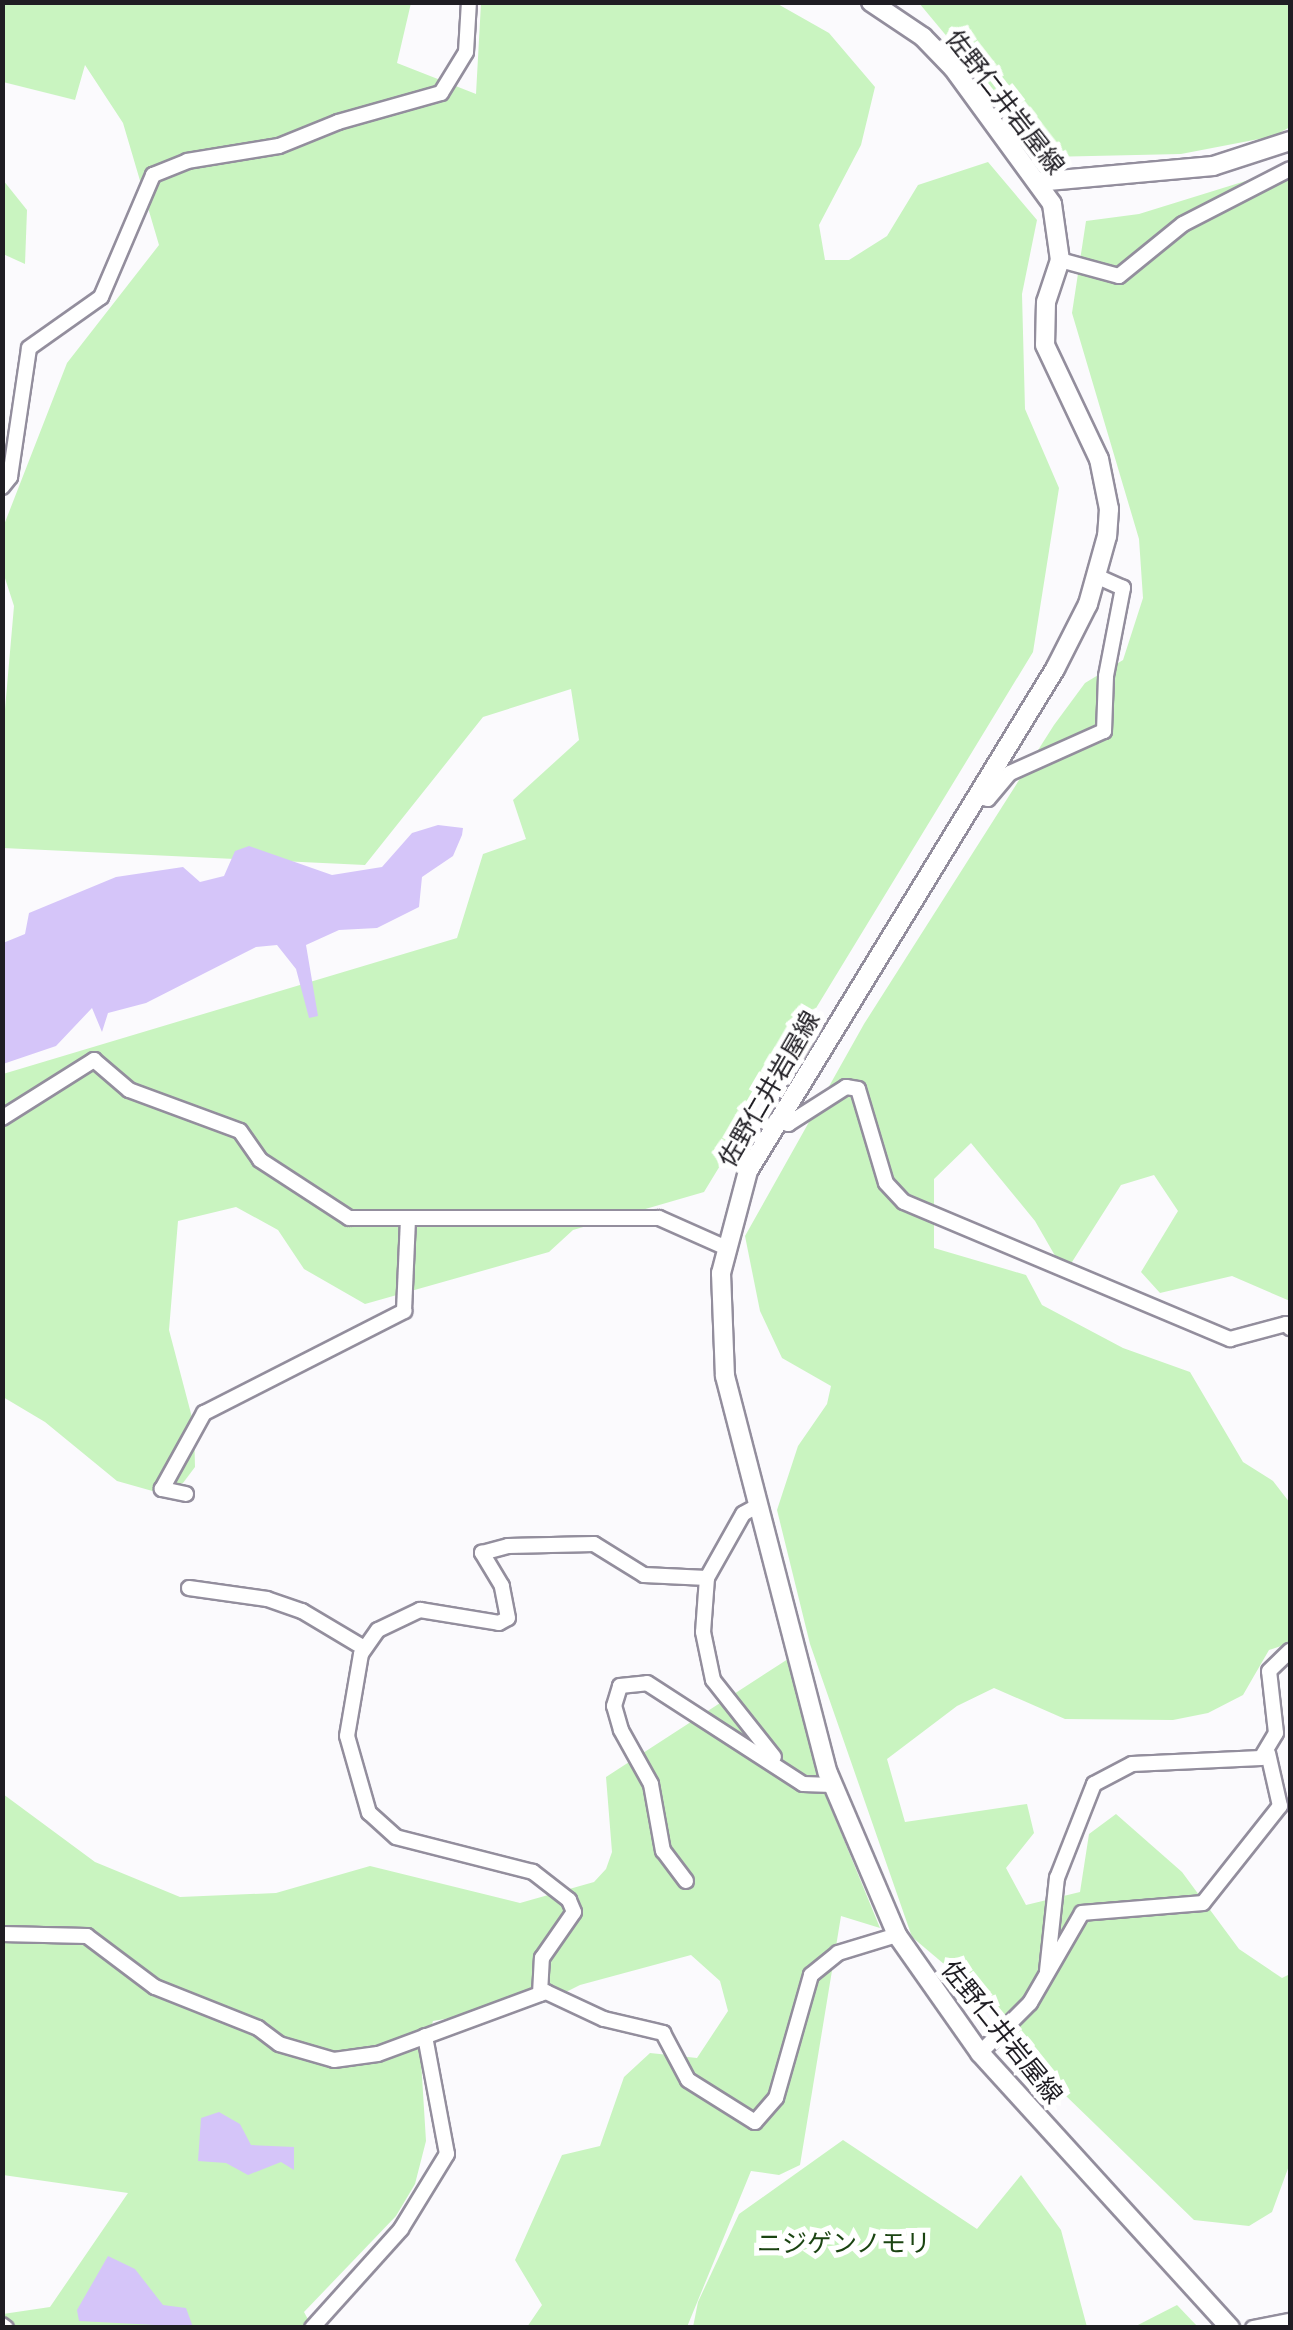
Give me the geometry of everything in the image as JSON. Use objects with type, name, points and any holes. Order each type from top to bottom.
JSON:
[{"type":"main road","name":"佐野仁井岩屋線","points":[[871,2],[895,9],[953,68],[1037,182],[1058,222],[1060,260],[1046,302],[1044,345],[1107,486],[1107,536],[1098,577],[1055,669],[748,1171],[724,1247],[719,1312],[725,1376],[832,1785],[897,1935],[980,2053],[1230,2328]]},
{"type":"main road","points":[[1037,182],[1214,166],[1290,141]]},
{"type":"street","points":[[2,487],[10,477],[28,348],[101,297],[153,175],[187,160],[279,146],[338,122],[441,94],[466,52],[469,2]]},
{"type":"street","points":[[1060,260],[1119,276],[1183,224],[1290,170]]},
{"type":"street","points":[[978,797],[988,799],[1010,773],[1104,731],[1123,588],[1098,577]]},
{"type":"street","points":[[2,1118],[94,1060],[129,1090],[240,1131],[260,1160],[342,1215],[408,1222],[659,1218],[724,1247]]},
{"type":"street","points":[[776,1120],[788,1124],[846,1087],[858,1090],[886,1183],[904,1202],[1230,1339],[1286,1324],[1290,1328]]},
{"type":"street","points":[[186,1494],[162,1488],[204,1413],[404,1311],[408,1222]]},
{"type":"street","points":[[759,1506],[742,1514],[708,1578],[703,1632],[713,1680],[781,1766]]},
{"type":"street","points":[[540,1994],[542,1958],[574,1912],[569,1900],[532,1872],[396,1837],[359,1794],[347,1716],[364,1648],[378,1630],[420,1610],[499,1623],[508,1618],[502,1586],[482,1553],[508,1546],[594,1544],[644,1575],[708,1578]]},
{"type":"street","points":[[190,1588],[266,1598],[302,1611],[364,1648]]},
{"type":"street","points":[[980,2053],[1010,2028],[1082,1913],[1203,1903],[1280,1806],[1268,1753],[1276,1733],[1269,1671],[1290,1650]]},
{"type":"street","points":[[686,1881],[664,1851],[651,1784],[621,1730],[614,1706],[620,1686],[647,1683],[781,1766],[803,1784],[832,1785]]},
{"type":"street","points":[[1048,1971],[1058,1878],[1094,1784],[1132,1764],[1249,1762],[1268,1753]]},
{"type":"street","points":[[2,1934],[87,1936],[138,1978],[303,2053],[354,2060],[540,1994],[663,2033],[682,2074],[729,2111],[755,2122],[776,2098],[810,1974],[838,1953],[897,1935]]},
{"type":"street","points":[[312,2328],[401,2229],[447,2154],[425,2036]]},
{"type":"street","points":[[1254,2328],[1290,2321]]},
{"type":"green space","points":[[3,3],[411,3],[397,63],[476,94],[481,3],[776,3],[829,33],[875,87],[861,145],[819,225],[825,260],[849,260],[887,236],[918,185],[988,162],[1037,220],[1022,294],[1025,409],[1059,488],[1033,652],[704,1192],[573,1230],[549,1252],[365,1304],[304,1269],[278,1230],[236,1207],[178,1221],[169,1330],[194,1425],[195,1467],[183,1483],[156,1492],[117,1481],[45,1422],[3,1397],[3,1074],[457,938],[483,854],[526,839],[513,800],[579,740],[571,689],[483,717],[365,865],[3,848],[3,732],[14,606],[3,572],[2,530],[67,363],[159,245],[123,123],[85,65],[75,100],[3,82]]},
{"type":"green space","points":[[919,3],[1290,3],[1290,127],[1274,136],[1181,154],[1047,157]]},
{"type":"green space","points":[[1290,177],[1290,1301],[1232,1276],[1160,1293],[1141,1272],[1178,1211],[1154,1175],[1121,1185],[1065,1273],[1035,1221],[971,1143],[934,1179],[934,1248],[1026,1275],[1042,1305],[1123,1348],[1190,1372],[1243,1462],[1273,1481],[1290,1503],[1290,1643],[1269,1650],[1243,1695],[1208,1713],[1173,1720],[1065,1719],[994,1688],[957,1706],[887,1759],[905,1822],[1027,1804],[1034,1833],[1006,1868],[1026,1905],[1080,1892],[1089,1834],[1116,1814],[1182,1872],[1239,1949],[1282,1978],[1290,1974],[1290,2163],[1272,2212],[1249,2226],[1194,2220],[1032,2063],[964,1981],[912,1937],[810,1644],[777,1510],[798,1446],[827,1404],[831,1386],[782,1358],[760,1311],[745,1236],[864,1024],[1054,725],[1085,683],[1123,660],[1143,598],[1139,539],[1072,313],[1086,221],[1139,214],[1252,179]]},
{"type":"green space","points":[[3,180],[27,210],[25,264],[3,254]]},
{"type":"green space","points":[[788,1659],[826,1796],[880,1928],[841,1916],[800,2165],[779,2175],[751,2171],[687,2327],[527,2327],[542,2305],[515,2260],[562,2155],[600,2146],[624,2077],[650,2053],[697,2058],[728,2011],[720,1981],[691,1955],[580,1985],[546,2002],[433,2021],[421,2060],[426,2141],[415,2184],[396,2216],[304,2312],[312,2327],[3,2327],[3,2314],[50,2307],[128,2193],[3,2175],[3,1794],[95,1862],[180,1897],[276,1893],[370,1866],[520,1903],[594,1882],[606,1869],[612,1852],[606,1777]]},
{"type":"green space","name":"ニジゲンノモリ","points":[[843,2140],[977,2229],[1021,2175],[1061,2230],[1087,2327],[693,2327],[698,2302],[739,2214]]},
{"type":"green space","points":[[1177,2305],[1198,2327],[1134,2327]]},
{"type":"shaded area","points":[[438,825],[463,828],[462,835],[453,856],[422,877],[419,907],[377,928],[339,930],[306,945],[318,1016],[309,1018],[296,969],[277,945],[256,947],[146,1003],[108,1013],[102,1032],[92,1008],[56,1046],[3,1064],[3,943],[25,934],[29,913],[116,877],[183,867],[200,882],[224,876],[235,851],[249,846],[332,875],[382,867],[412,833]]},
{"type":"shaded area","points":[[219,2112],[240,2124],[251,2145],[294,2147],[294,2170],[281,2162],[248,2175],[226,2163],[198,2161],[201,2118]]},
{"type":"shaded area","points":[[108,2256],[135,2269],[163,2305],[186,2308],[193,2327],[79,2321],[77,2310]]}]
